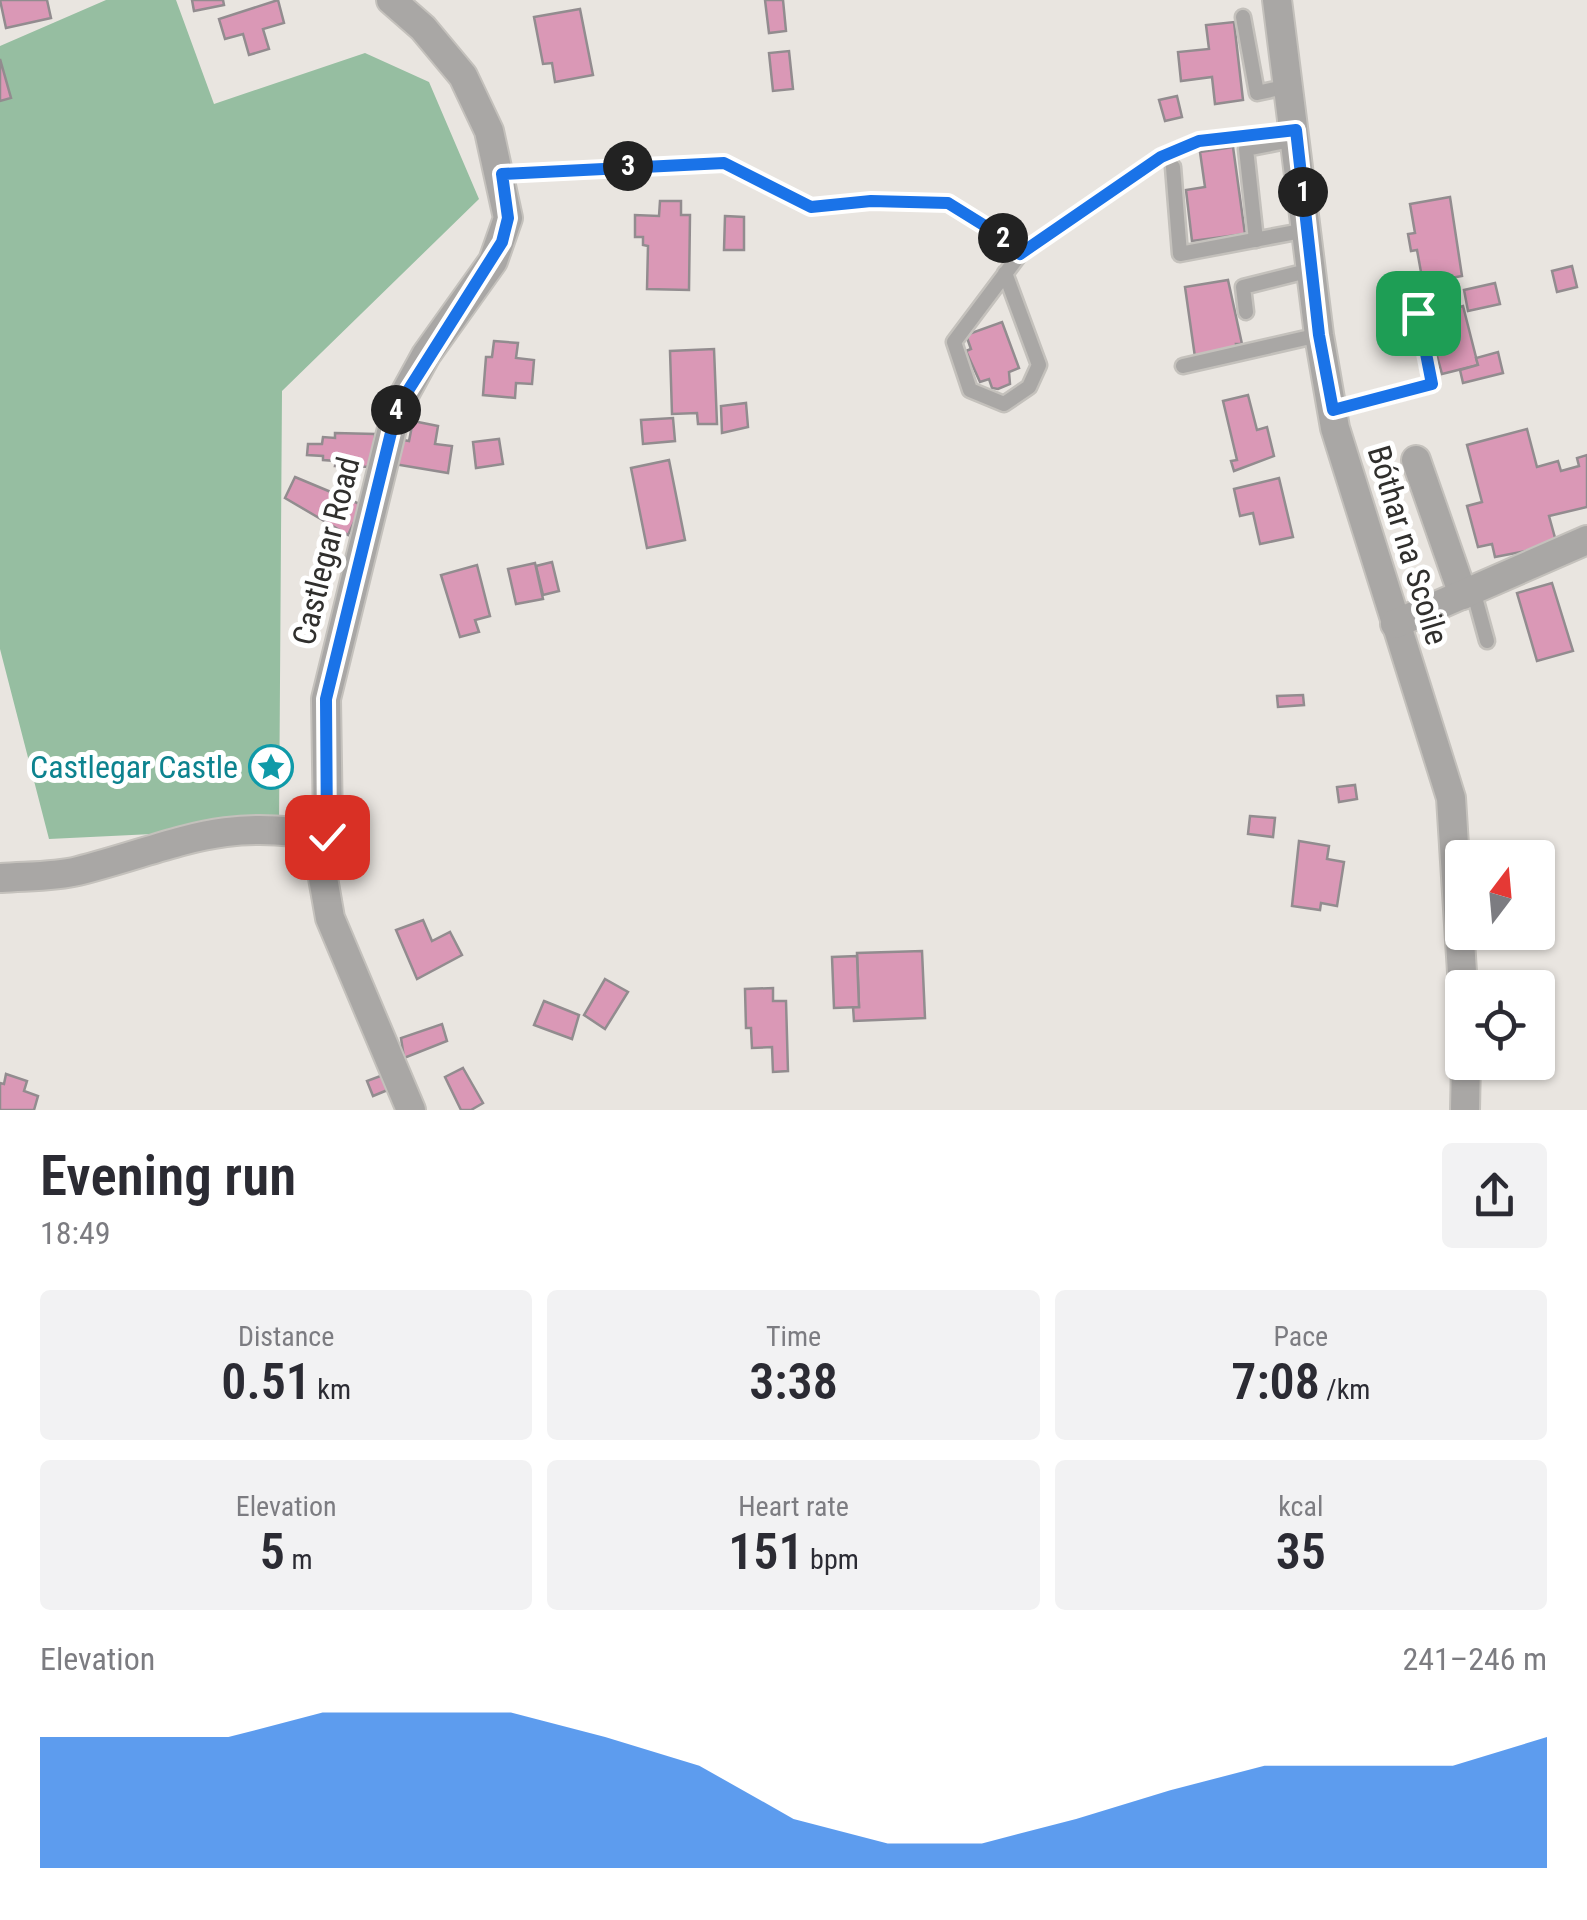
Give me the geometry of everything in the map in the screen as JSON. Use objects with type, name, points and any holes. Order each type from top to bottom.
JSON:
[{"type":"street","name":"Castlegar Road","points":[[391,0],[423,28],[463,76],[489,131],[502,174],[508,218],[502,242],[397,408],[326,699],[327,837],[323,878],[330,918],[411,1110]]},
{"type":"street","name":"Bóthar na Scoile","points":[[1277,0],[1319,335],[1333,410],[1451,798],[1462,970]]},
{"type":"street","points":[[1416,460],[1468,593]]},
{"type":"street","points":[[1395,624],[1587,540]]},
{"type":"street","points":[[1,878],[74,872],[201,833],[279,828],[327,837]]},
{"type":"street","points":[[1465,1110],[1466,1080]]},
{"type":"lane","points":[[1243,16],[1256,93],[1289,86]]},
{"type":"lane","points":[[1256,240],[1246,149],[1296,134]]},
{"type":"lane","points":[[1006,273],[1040,365],[1029,387],[1004,404],[970,390],[954,342],[1020,254],[1161,157],[1199,141],[1296,134]]},
{"type":"lane","points":[[1173,167],[1180,254],[1307,230]]},
{"type":"lane","points":[[1246,312],[1243,287],[1311,270]]},
{"type":"lane","points":[[1333,410],[1432,384],[1418,313]]},
{"type":"lane","points":[[1183,366],[1319,335]]},
{"type":"lane","points":[[1468,593],[1487,641]]},
{"type":"path","points":[[502,174],[724,163],[811,207],[871,201],[948,203],[998,234],[1020,254]]},
{"type":"green space","points":[[106,0],[176,0],[214,104],[365,53],[429,82],[479,199],[282,391],[279,828],[49,839],[0,649],[0,46]]},
{"type":"building","points":[[0,0],[47,0],[51,18],[6,28]]},
{"type":"building","points":[[192,0],[223,0],[224,5],[194,11]]},
{"type":"building","points":[[278,0],[284,23],[263,29],[269,49],[249,55],[243,34],[225,39],[219,19]]},
{"type":"building","points":[[765,0],[783,0],[786,31],[769,33]]},
{"type":"building","points":[[580,9],[593,75],[555,82],[552,63],[543,64],[534,17]]},
{"type":"building","points":[[1234,22],[1243,100],[1215,104],[1212,77],[1181,81],[1178,52],[1209,49],[1206,25]]},
{"type":"building","points":[[789,51],[793,89],[773,91],[769,53]]},
{"type":"building","points":[[0,59],[11,98],[0,101]]},
{"type":"building","points":[[1177,96],[1182,117],[1165,121],[1159,100]]},
{"type":"building","points":[[1233,147],[1245,234],[1192,241],[1186,190],[1205,187],[1200,152]]},
{"type":"building","points":[[1450,197],[1462,276],[1423,283],[1417,250],[1411,251],[1408,234],[1415,233],[1410,204]]},
{"type":"building","points":[[660,201],[681,201],[681,215],[690,215],[689,290],[647,289],[648,246],[643,245],[643,237],[635,237],[635,215],[659,216]]},
{"type":"building","points":[[725,216],[744,217],[744,250],[724,250]]},
{"type":"building","points":[[1572,266],[1577,287],[1557,292],[1552,271]]},
{"type":"building","points":[[1228,280],[1242,344],[1236,344],[1237,350],[1195,357],[1185,287]]},
{"type":"building","points":[[1495,283],[1500,304],[1468,311],[1464,290]]},
{"type":"building","points":[[1463,306],[1478,365],[1442,374],[1426,316]]},
{"type":"building","points":[[1002,322],[1019,368],[1009,372],[1010,384],[998,389],[992,388],[989,379],[980,382],[966,351],[971,349],[966,335]]},
{"type":"building","points":[[494,341],[518,343],[516,358],[534,360],[532,384],[516,383],[515,398],[483,395],[486,357],[492,357]]},
{"type":"building","points":[[714,349],[717,424],[698,424],[697,413],[672,414],[670,351]]},
{"type":"building","points":[[1498,352],[1503,373],[1463,383],[1460,370],[1478,365],[1476,358]]},
{"type":"building","points":[[1248,395],[1257,430],[1267,427],[1274,456],[1234,471],[1231,461],[1237,460],[1223,401]]},
{"type":"building","points":[[746,403],[748,427],[722,433],[721,406]]},
{"type":"building","points":[[673,418],[675,441],[643,444],[641,420]]},
{"type":"building","points":[[413,421],[438,426],[435,444],[452,446],[448,473],[394,464],[398,439],[409,441]]},
{"type":"building","points":[[1527,429],[1537,467],[1558,461],[1561,471],[1579,466],[1577,458],[1587,455],[1587,507],[1549,516],[1557,545],[1495,557],[1492,544],[1478,547],[1467,506],[1482,502],[1467,445]]},
{"type":"building","points":[[335,433],[375,434],[374,467],[335,466],[336,461],[307,455],[308,444],[322,444],[323,437],[335,438]]},
{"type":"building","points":[[499,439],[503,464],[476,468],[473,442]]},
{"type":"building","points":[[669,460],[685,540],[647,548],[631,468]]},
{"type":"building","points":[[295,477],[362,505],[348,535],[285,498]]},
{"type":"building","points":[[1279,478],[1293,537],[1260,544],[1253,513],[1240,516],[1234,489]]},
{"type":"building","points":[[552,562],[559,591],[543,595],[536,566]]},
{"type":"building","points":[[535,563],[543,599],[516,604],[508,569]]},
{"type":"building","points":[[477,565],[490,616],[475,620],[479,632],[460,637],[441,575]]},
{"type":"building","points":[[1552,583],[1573,651],[1537,661],[1517,593]]},
{"type":"building","points":[[1303,695],[1304,705],[1278,707],[1277,696]]},
{"type":"building","points":[[1355,785],[1357,799],[1339,802],[1337,787]]},
{"type":"building","points":[[1250,816],[1275,818],[1273,837],[1248,834]]},
{"type":"building","points":[[1299,841],[1329,846],[1327,859],[1344,862],[1337,906],[1321,903],[1320,910],[1292,906]]},
{"type":"building","points":[[423,920],[432,941],[450,932],[462,955],[417,979],[396,930]]},
{"type":"building","points":[[922,951],[925,1018],[854,1021],[853,1007],[859,1007],[857,953]]},
{"type":"building","points":[[857,956],[859,1007],[834,1008],[832,957]]},
{"type":"building","points":[[605,979],[628,992],[605,1029],[584,1015]]},
{"type":"building","points":[[773,988],[773,1001],[786,1001],[788,1071],[773,1072],[772,1047],[752,1048],[751,1028],[746,1028],[745,989]]},
{"type":"building","points":[[544,1001],[579,1015],[572,1039],[534,1025]]},
{"type":"building","points":[[442,1024],[447,1041],[404,1058],[401,1038]]},
{"type":"building","points":[[463,1068],[483,1103],[471,1110],[461,1110],[445,1077]]},
{"type":"building","points":[[6,1074],[27,1081],[24,1091],[38,1096],[34,1110],[0,1110],[0,1083],[4,1084]]},
{"type":"building","points":[[383,1075],[390,1089],[373,1096],[367,1081]]},
{"type":"place","name":"Castlegar Castle","points":[[271,767]]},
{"type":"route","points":[[327,837],[326,699],[397,408],[426,355],[493,261],[502,242],[508,218],[502,174],[724,163],[811,207],[871,201],[948,203],[998,234],[1020,254],[1161,157],[1199,141],[1296,130],[1319,335],[1333,410],[1432,384],[1418,313]]}]
